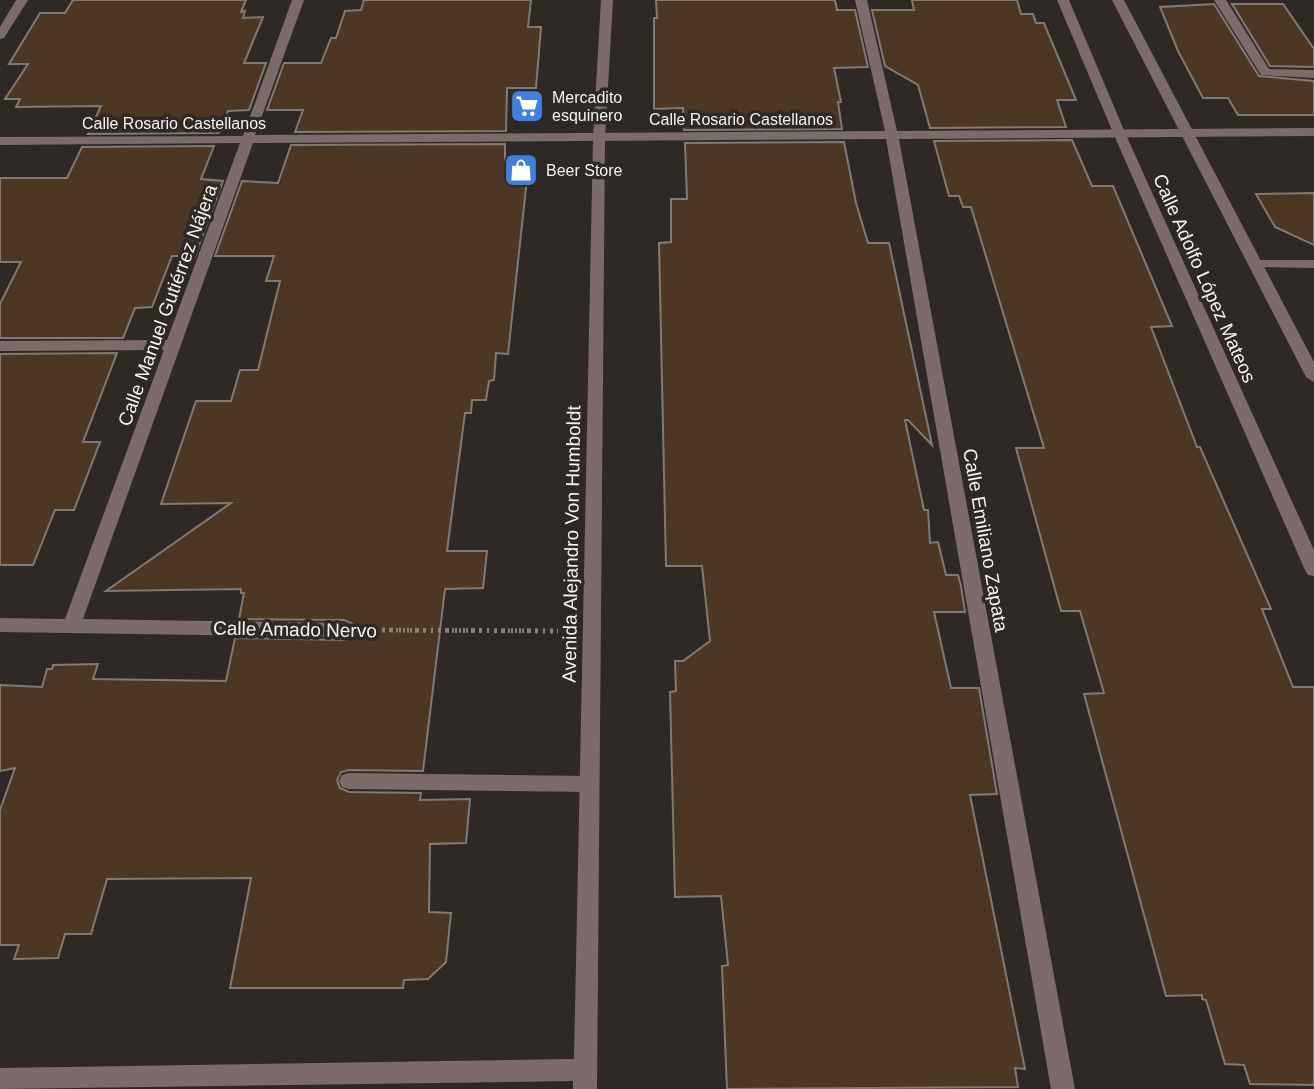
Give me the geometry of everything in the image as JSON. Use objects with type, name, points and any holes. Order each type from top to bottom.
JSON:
[{"type":"street","points":[[0,36],[22,0]]},
{"type":"street","name":"Calle Manuel Gutiérrez Nájera","points":[[72,624],[298,0]]},
{"type":"street","name":"Avenida Alejandro Von Humboldt","points":[[585,1079],[599,138],[607,0]]},
{"type":"street","name":"Calle Emiliano Zapata","points":[[861,0],[892,136],[1063,1089]]},
{"type":"street","name":"Calle Adolfo López Mateos","points":[[1063,0],[1120,135],[1314,570]]},
{"type":"street","points":[[1118,0],[1314,377]]},
{"type":"street","points":[[1220,0],[1265,72],[1314,74]]},
{"type":"street","name":"Calle Rosario Castellanos","points":[[0,141],[1314,132]]},
{"type":"street","points":[[1255,264],[1314,264]]},
{"type":"street","points":[[0,346],[173,345]]},
{"type":"street","name":"Calle Amado Nervo","points":[[0,625],[344,630]]},
{"type":"street","points":[[349,781],[589,784]]},
{"type":"street","points":[[0,1079],[585,1079]]},
{"type":"path","name":"Calle Amado Nervo","points":[[344,630],[591,631]]},
{"type":"building","points":[[73,0],[246,0],[241,12],[245,11],[243,18],[263,17],[244,63],[266,63],[249,110],[228,111],[219,133],[88,134],[101,106],[16,107],[20,99],[5,99],[28,64],[9,64],[40,13],[65,13]]},
{"type":"building","points":[[364,0],[531,0],[528,27],[541,27],[536,88],[507,88],[506,131],[295,132],[303,110],[267,110],[284,63],[321,63],[331,38],[336,38],[345,11],[361,10]]},
{"type":"building","points":[[656,0],[835,0],[837,10],[855,10],[868,67],[834,68],[841,102],[838,102],[842,129],[684,130],[683,108],[654,109]]},
{"type":"building","points":[[912,0],[1017,0],[1021,14],[1033,14],[1036,23],[1044,23],[1076,100],[1057,100],[1066,127],[930,128],[918,85],[885,66],[872,10],[914,10]]},
{"type":"building","points":[[1214,4],[1259,76],[1314,81],[1314,115],[1238,115],[1228,98],[1203,98],[1178,51],[1160,7]]},
{"type":"building","points":[[1232,4],[1283,4],[1314,49],[1314,67],[1270,66]]},
{"type":"building","points":[[1072,140],[1092,186],[1113,186],[1172,326],[1151,327],[1197,447],[1200,447],[1271,609],[1262,609],[1293,687],[1314,687],[1314,1085],[1250,1084],[1244,1065],[1225,1064],[1206,1000],[1202,999],[1202,995],[1166,996],[1084,694],[1104,693],[1080,611],[1061,611],[1016,448],[1044,448],[971,207],[963,207],[959,196],[949,196],[934,141]]},
{"type":"building","points":[[844,142],[856,203],[868,243],[889,243],[932,445],[905,420],[924,510],[928,510],[930,543],[938,542],[946,575],[958,575],[961,586],[965,612],[934,612],[951,688],[979,688],[997,794],[970,795],[1025,1069],[1015,1068],[1018,1087],[727,1089],[722,966],[728,965],[721,896],[675,897],[670,692],[676,691],[675,661],[683,661],[710,641],[702,566],[666,566],[659,243],[671,242],[671,199],[687,199],[685,143]]},
{"type":"building","points":[[505,144],[505,160],[529,160],[508,354],[496,353],[494,380],[489,381],[486,400],[472,400],[471,413],[465,413],[447,551],[487,551],[483,588],[445,589],[423,771],[349,770],[341,772],[337,780],[340,788],[349,792],[421,793],[420,800],[470,799],[466,843],[430,844],[429,912],[451,913],[446,962],[428,979],[404,980],[403,988],[230,988],[251,878],[107,879],[91,934],[65,934],[58,958],[14,959],[19,945],[0,945],[0,810],[15,768],[0,771],[0,685],[42,687],[47,669],[52,669],[53,665],[98,664],[93,679],[226,681],[235,638],[344,640],[352,638],[355,631],[353,624],[344,620],[239,619],[244,593],[241,593],[241,589],[106,591],[231,503],[161,504],[196,401],[231,401],[240,370],[258,370],[280,281],[266,281],[274,256],[215,256],[242,181],[278,183],[291,145]]},
{"type":"building","points":[[214,146],[201,179],[223,181],[195,256],[172,256],[152,307],[135,308],[123,338],[0,338],[0,304],[21,262],[0,262],[0,178],[67,178],[82,147]]},
{"type":"building","points":[[1314,193],[1314,245],[1275,227],[1256,194]]},
{"type":"building","points":[[117,353],[83,442],[100,442],[74,510],[55,510],[33,565],[0,565],[0,354]]},
{"type":"place","name":"Mercadito esquinero","points":[[527,106]]},
{"type":"place","name":"Beer Store","points":[[521,170]]}]
